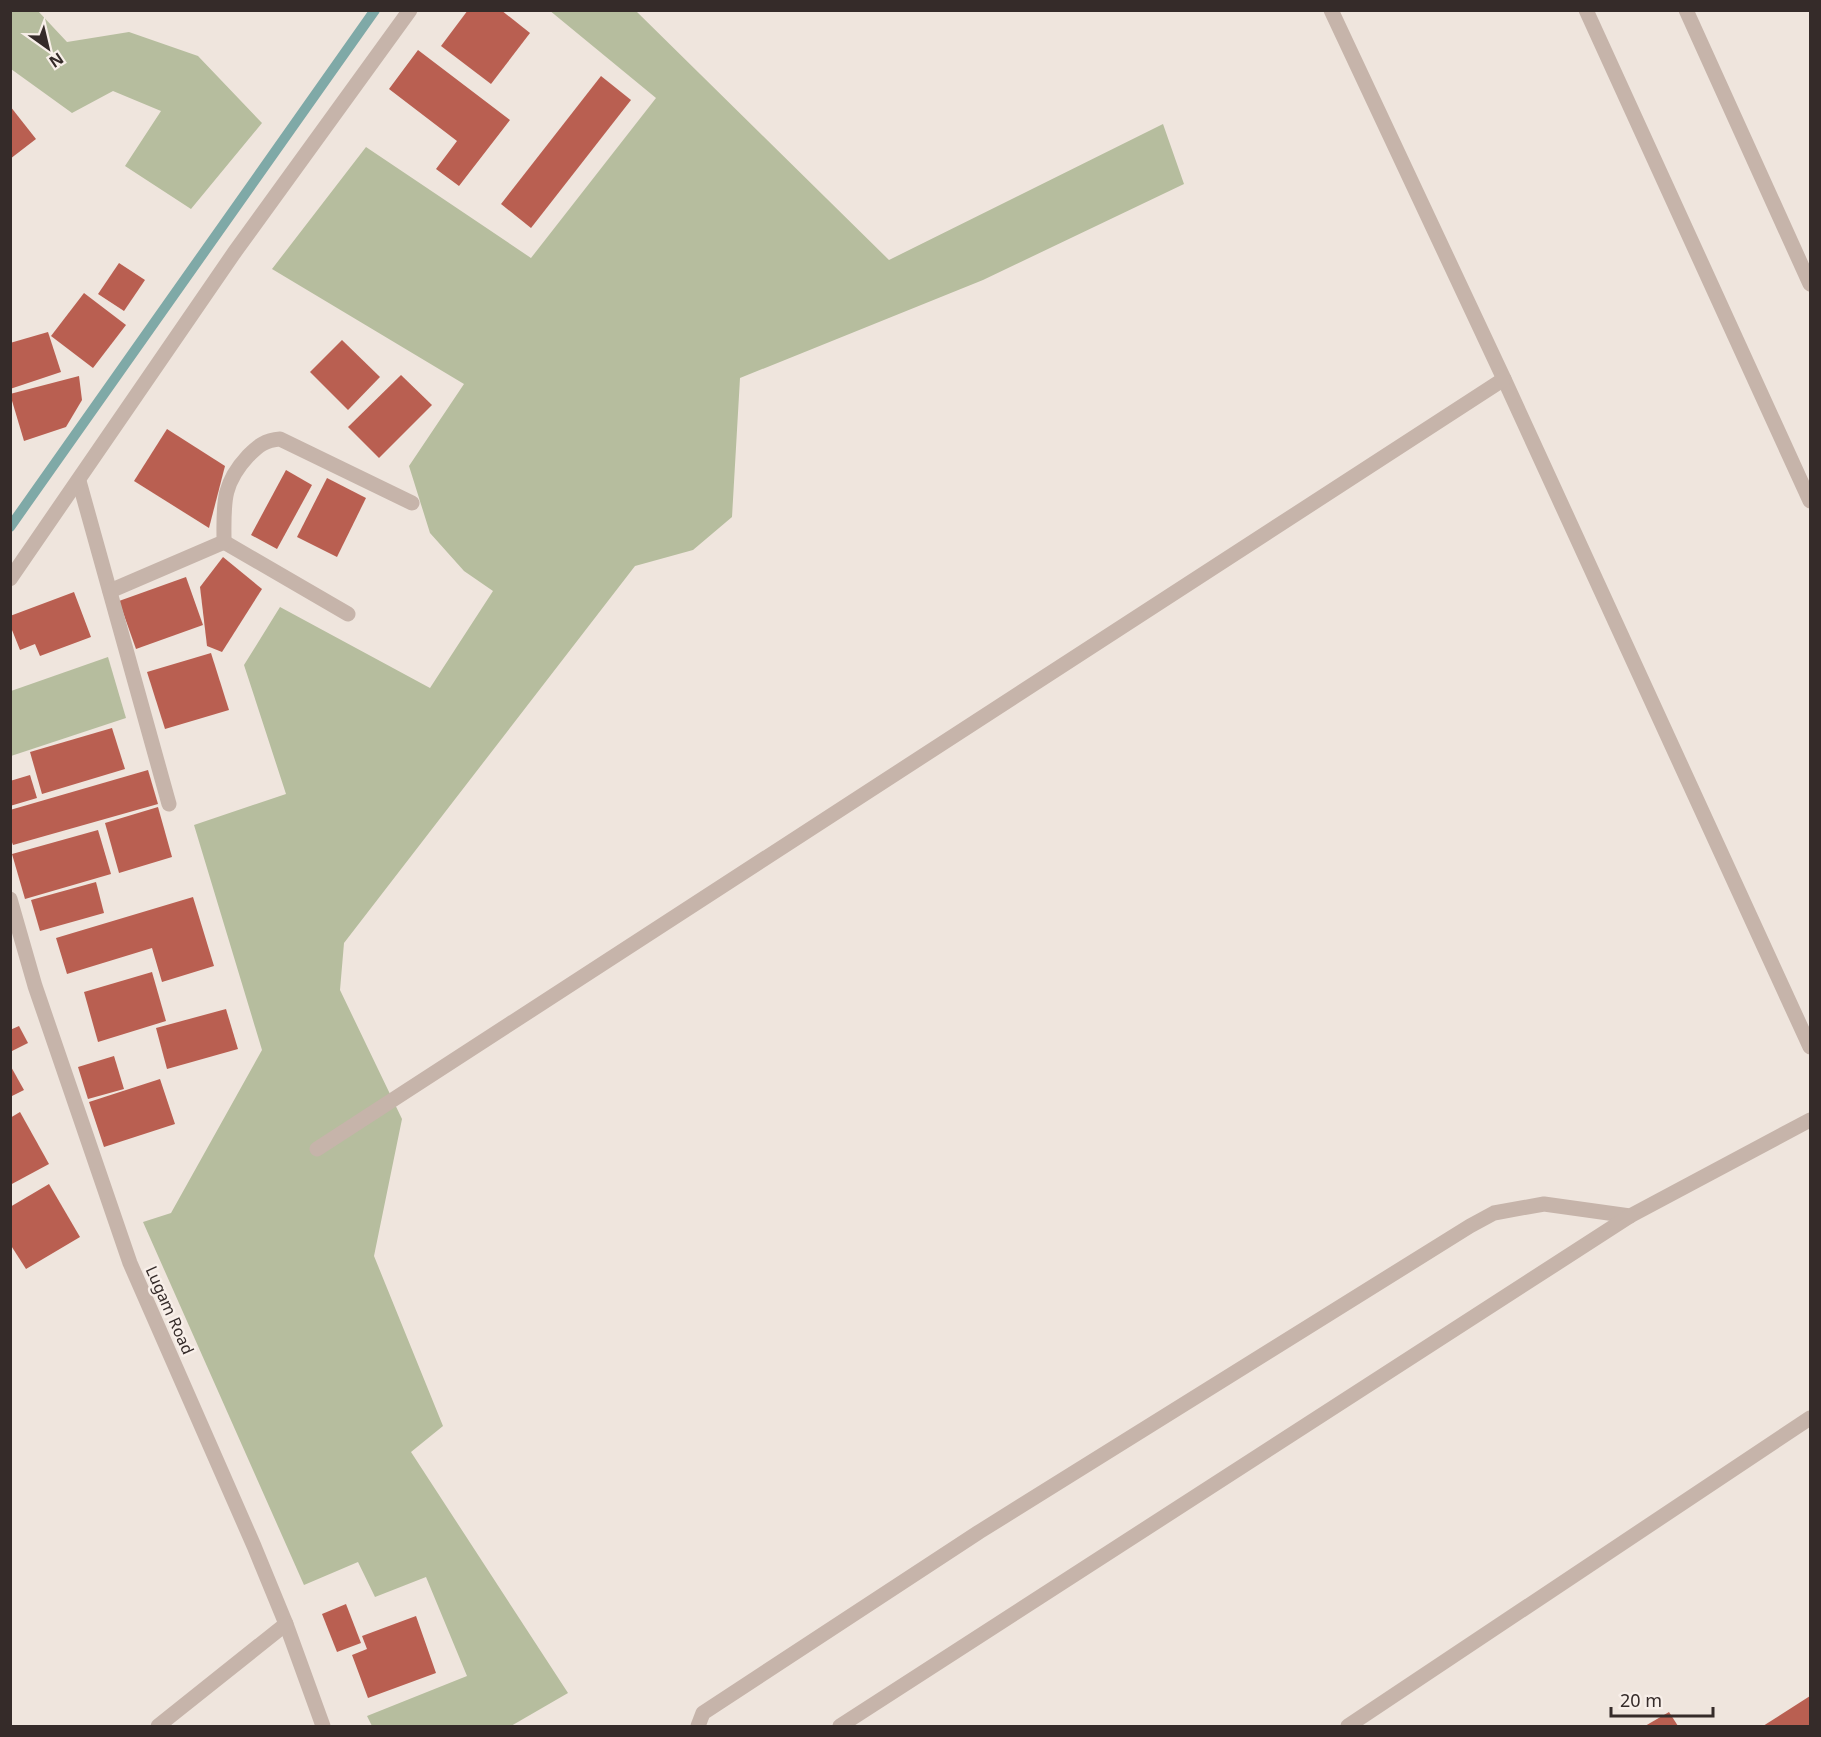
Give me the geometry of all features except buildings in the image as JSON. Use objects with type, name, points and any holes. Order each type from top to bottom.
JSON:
[{"type":"street","points":[[10,579],[234,253],[410,10]]},
{"type":"street","points":[[1331,10],[1504,379],[1810,1047]]},
{"type":"street","points":[[1586,10],[1810,501]]},
{"type":"street","points":[[1686,10],[1810,284]]},
{"type":"street","points":[[317,1149],[1504,379]]},
{"type":"street","points":[[224,542],[224,508],[228,485],[237,468],[257,446],[269,440],[280,439],[412,502]]},
{"type":"street","points":[[79,481],[169,804]]},
{"type":"street","points":[[110,591],[224,542]]},
{"type":"street","points":[[224,542],[348,614]]},
{"type":"street","name":"Lugam Road","points":[[10,899],[35,986],[130,1263],[254,1546],[286,1624],[322,1726]]},
{"type":"street","points":[[840,1726],[1630,1216],[1810,1120]]},
{"type":"street","points":[[698,1726],[703,1713],[979,1532],[1470,1226],[1494,1214],[1544,1204],[1630,1216]]},
{"type":"street","points":[[1348,1726],[1810,1418]]},
{"type":"street","points":[[158,1726],[286,1624]]},
{"type":"green space","points":[[11,10],[38,11],[67,42],[129,32],[198,56],[262,123],[191,209],[125,166],[161,111],[113,91],[72,113],[11,69]]},
{"type":"green space","points":[[549,10],[636,11],[889,260],[1163,124],[1184,184],[983,280],[740,378],[732,517],[693,550],[635,566],[344,943],[340,990],[402,1119],[374,1256],[443,1426],[411,1452],[568,1693],[511,1726],[372,1726],[367,1716],[467,1676],[426,1577],[375,1597],[358,1562],[304,1585],[143,1222],[171,1213],[262,1050],[194,825],[286,794],[244,665],[280,607],[430,688],[493,591],[464,571],[430,533],[409,466],[464,384],[272,269],[366,147],[531,258],[656,98]]},
{"type":"green space","points":[[108,657],[126,718],[11,756],[11,691]]},
{"type":"waterway","points":[[10,527],[375,10]]}]
